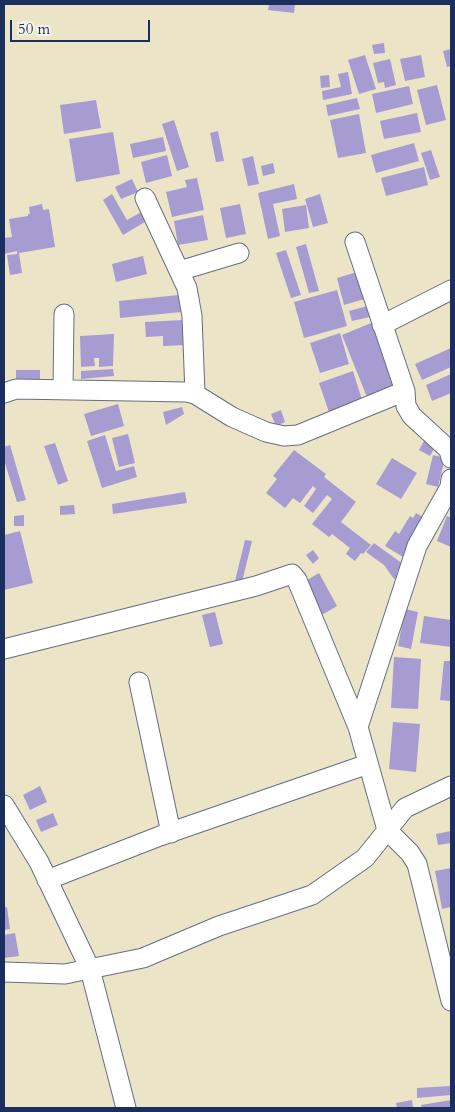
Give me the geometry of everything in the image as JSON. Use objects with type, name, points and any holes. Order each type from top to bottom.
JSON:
[{"type":"street","points":[[145,198],[187,288],[192,316],[195,394]]},
{"type":"street","points":[[355,242],[405,391],[406,406],[412,416],[449,450],[451,458]]},
{"type":"street","points":[[179,271],[239,253]]},
{"type":"street","points":[[382,325],[451,290]]},
{"type":"street","points":[[63,390],[64,314]]},
{"type":"street","points":[[4,393],[16,389],[186,392],[195,394],[232,418],[266,432],[284,436],[298,435],[405,391]]},
{"type":"street","points":[[358,727],[417,546],[450,486],[451,479]]},
{"type":"street","points":[[4,649],[256,586],[292,574],[297,580],[358,727],[387,830],[410,853],[417,864],[444,937],[451,1001]]},
{"type":"street","points":[[139,682],[171,833]]},
{"type":"street","points":[[47,880],[171,833],[368,764]]},
{"type":"street","points":[[4,972],[65,974],[143,958],[219,926],[312,895],[365,858],[405,808],[451,786]]},
{"type":"street","points":[[4,805],[38,862],[90,969],[126,1108]]},
{"type":"building","points":[[269,4],[295,4],[294,13],[268,10]]},
{"type":"building","points":[[384,43],[385,53],[374,54],[372,45]]},
{"type":"building","points":[[451,49],[451,66],[447,67],[443,51]]},
{"type":"building","points":[[365,55],[376,89],[359,94],[348,60]]},
{"type":"building","points":[[421,55],[425,77],[405,81],[400,59]]},
{"type":"building","points":[[390,59],[396,85],[385,88],[384,82],[378,83],[373,63]]},
{"type":"building","points":[[348,72],[352,94],[323,100],[322,91],[341,87],[338,74]]},
{"type":"building","points":[[329,75],[330,87],[321,88],[320,76]]},
{"type":"building","points":[[437,85],[446,120],[426,125],[417,90]]},
{"type":"building","points":[[409,86],[413,104],[376,113],[372,94]]},
{"type":"building","points":[[357,98],[360,109],[328,116],[326,105]]},
{"type":"building","points":[[96,100],[101,128],[64,134],[60,105]]},
{"type":"building","points":[[417,113],[421,132],[384,139],[380,121]]},
{"type":"building","points":[[359,114],[366,153],[338,158],[330,120]]},
{"type":"building","points":[[174,120],[189,167],[177,171],[162,124]]},
{"type":"building","points":[[218,131],[224,161],[216,162],[210,133]]},
{"type":"building","points":[[113,132],[120,174],[76,182],[69,139]]},
{"type":"building","points":[[163,137],[166,151],[133,158],[130,144]]},
{"type":"building","points":[[414,143],[419,161],[376,173],[371,155]]},
{"type":"building","points":[[431,150],[440,177],[430,180],[421,153]]},
{"type":"building","points":[[167,155],[172,176],[146,183],[141,162]]},
{"type":"building","points":[[253,156],[259,184],[248,186],[242,159]]},
{"type":"building","points":[[273,163],[275,173],[263,176],[261,166]]},
{"type":"building","points":[[424,167],[428,185],[386,196],[381,178]]},
{"type":"building","points":[[197,178],[204,210],[172,217],[166,192],[187,187],[185,180]]},
{"type":"building","points":[[132,179],[138,192],[121,199],[115,187]]},
{"type":"building","points":[[294,184],[297,199],[273,204],[280,236],[268,239],[258,193]]},
{"type":"building","points":[[112,194],[127,220],[145,210],[150,219],[123,235],[103,200]]},
{"type":"building","points":[[320,194],[328,223],[313,227],[305,199]]},
{"type":"building","points":[[42,204],[43,210],[49,209],[55,247],[19,253],[22,273],[10,275],[7,255],[17,254],[17,251],[4,254],[4,238],[12,237],[9,219],[28,216],[30,214],[29,207]]},
{"type":"building","points":[[240,204],[246,234],[226,238],[220,208]]},
{"type":"building","points":[[306,205],[309,228],[285,232],[282,209]]},
{"type":"building","points":[[203,215],[208,240],[178,245],[174,221]]},
{"type":"building","points":[[306,244],[319,291],[309,293],[296,247]]},
{"type":"building","points":[[286,250],[301,295],[291,298],[276,253]]},
{"type":"building","points":[[143,256],[147,274],[116,282],[112,264]]},
{"type":"building","points":[[360,271],[368,298],[344,305],[337,278]]},
{"type":"building","points":[[337,290],[347,326],[304,338],[294,302]]},
{"type":"building","points":[[179,295],[181,312],[120,318],[119,301]]},
{"type":"building","points":[[371,305],[374,316],[352,321],[349,311]]},
{"type":"building","points":[[183,320],[185,345],[163,346],[163,336],[146,337],[145,322]]},
{"type":"building","points":[[376,321],[402,388],[369,402],[342,335]]},
{"type":"building","points":[[340,333],[349,364],[320,373],[310,343]]},
{"type":"building","points":[[114,334],[113,366],[99,367],[99,358],[94,358],[95,366],[81,367],[80,336]]},
{"type":"building","points":[[451,348],[451,367],[422,380],[415,364]]},
{"type":"building","points":[[113,369],[114,376],[81,379],[81,371]]},
{"type":"building","points":[[16,370],[40,370],[40,383],[16,382]]},
{"type":"building","points":[[353,371],[363,403],[330,415],[319,383]]},
{"type":"building","points":[[451,374],[451,393],[432,401],[426,385]]},
{"type":"building","points":[[118,404],[124,426],[91,436],[84,414]]},
{"type":"building","points":[[182,407],[184,414],[166,425],[163,412]]},
{"type":"building","points":[[281,410],[285,422],[276,426],[271,414]]},
{"type":"building","points":[[128,434],[135,463],[119,467],[112,438]]},
{"type":"building","points":[[105,435],[116,471],[134,466],[137,477],[102,488],[87,441]]},
{"type":"building","points":[[424,441],[435,447],[430,456],[419,450]]},
{"type":"building","points":[[55,443],[68,481],[58,485],[44,446]]},
{"type":"building","points":[[10,445],[26,500],[17,502],[4,460],[4,447]]},
{"type":"building","points":[[294,450],[326,474],[324,477],[356,502],[341,522],[371,545],[355,561],[346,554],[350,548],[332,534],[329,537],[312,524],[332,499],[327,495],[313,513],[304,506],[316,489],[313,486],[300,503],[293,498],[285,508],[266,493],[277,479],[273,476]]},
{"type":"building","points":[[433,455],[445,458],[438,487],[426,484]]},
{"type":"building","points":[[392,458],[417,473],[401,499],[376,484]]},
{"type":"building","points":[[185,492],[187,503],[113,514],[112,504]]},
{"type":"building","points":[[74,505],[75,514],[60,515],[60,506]]},
{"type":"building","points":[[416,513],[428,520],[403,557],[385,546],[395,531],[399,534],[410,516],[413,518]]},
{"type":"building","points":[[24,515],[24,526],[14,526],[14,516]]},
{"type":"building","points":[[447,516],[451,518],[451,547],[437,541]]},
{"type":"building","points":[[20,531],[33,583],[4,590],[4,535]]},
{"type":"building","points":[[245,540],[252,541],[242,582],[235,581]]},
{"type":"building","points":[[374,543],[403,564],[397,572],[399,576],[394,579],[384,565],[366,552]]},
{"type":"building","points":[[313,550],[319,558],[313,564],[306,555]]},
{"type":"building","points":[[319,573],[337,606],[320,616],[302,583]]},
{"type":"building","points":[[405,609],[418,612],[411,649],[398,646]]},
{"type":"building","points":[[215,612],[223,644],[210,647],[202,615]]},
{"type":"building","points":[[424,616],[451,620],[451,647],[420,643]]},
{"type":"building","points":[[394,657],[421,659],[418,709],[391,708]]},
{"type":"building","points":[[444,661],[451,661],[451,701],[440,700]]},
{"type":"building","points":[[393,722],[420,724],[416,772],[389,769]]},
{"type":"building","points":[[40,786],[47,802],[30,810],[23,795]]},
{"type":"building","points":[[53,813],[58,825],[41,832],[36,820]]},
{"type":"building","points":[[451,831],[451,843],[438,845],[436,834]]},
{"type":"building","points":[[451,868],[451,907],[442,909],[435,871]]},
{"type":"building","points":[[4,907],[7,907],[10,929],[4,930]]},
{"type":"building","points":[[15,933],[19,956],[4,958],[4,935]]},
{"type":"building","points":[[451,1086],[451,1095],[417,1098],[417,1088]]},
{"type":"building","points":[[412,1100],[413,1108],[397,1108],[396,1103]]},
{"type":"building","points":[[451,1100],[451,1108],[422,1108],[421,1105]]}]
